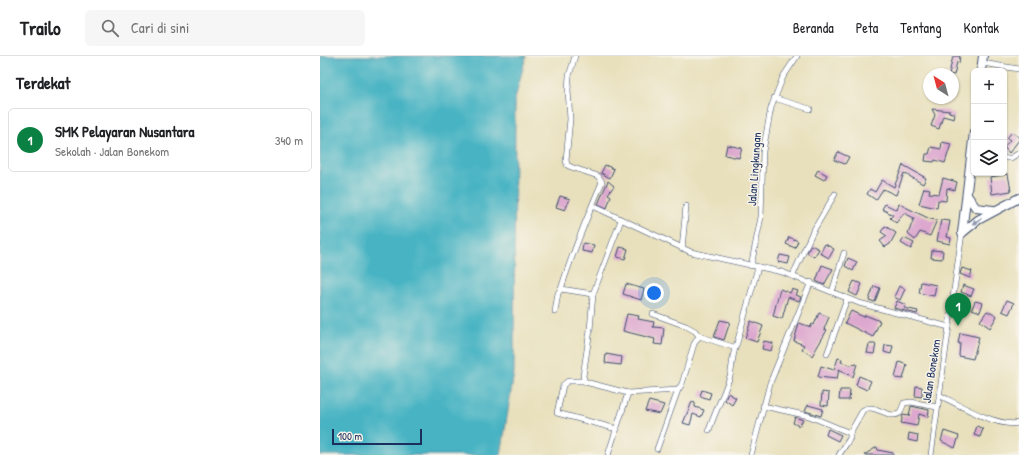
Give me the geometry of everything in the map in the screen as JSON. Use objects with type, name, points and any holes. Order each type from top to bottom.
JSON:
[{"type":"main road","name":"Jalan Bonekom","points":[[962,233],[971,160]]},
{"type":"main road","points":[[967,195],[976,208],[994,210]]},
{"type":"main road","points":[[962,233],[973,223],[994,210],[1019,198]]},
{"type":"street","points":[[555,312],[558,293],[561,289],[583,225],[593,206],[602,179],[598,176],[571,167],[567,164],[566,160],[570,119],[568,83],[575,56]]},
{"type":"street","name":"Jalan Lingkungan","points":[[751,266],[761,217],[763,151],[774,98],[783,77],[797,56]]},
{"type":"street","points":[[982,63],[1019,69]]},
{"type":"street","points":[[774,98],[810,109]]},
{"type":"street","points":[[1007,158],[1011,158],[1019,153]]},
{"type":"street","points":[[794,275],[812,233],[835,194]]},
{"type":"street","points":[[593,206],[682,249],[704,256],[794,275],[847,299],[925,322],[949,327]]},
{"type":"street","points":[[682,249],[686,206]]},
{"type":"street","points":[[583,381],[592,294],[621,220]]},
{"type":"street","name":"Jalan Bonekom","points":[[931,455],[962,233]]},
{"type":"street","points":[[832,292],[844,254]]},
{"type":"street","points":[[709,430],[729,378],[734,361],[733,348],[736,343],[758,267]]},
{"type":"street","points":[[751,455],[770,383],[811,282]]},
{"type":"street","points":[[561,289],[592,294]]},
{"type":"street","points":[[827,354],[847,299]]},
{"type":"street","points":[[653,314],[686,326],[695,331],[699,336],[733,348]]},
{"type":"street","points":[[657,449],[678,390],[681,388],[694,344],[699,336]]},
{"type":"street","points":[[617,429],[557,413],[563,385],[568,381],[583,381],[628,393],[678,390]]},
{"type":"street","points":[[608,455],[628,393]]},
{"type":"street","points":[[939,395],[985,417],[1005,422],[1019,423]]},
{"type":"street","points":[[838,455],[850,438],[850,433],[863,410],[866,408],[870,407],[893,415],[900,413],[904,403],[911,402],[937,407]]},
{"type":"street","points":[[763,406],[809,416],[850,433]]},
{"type":"water","points":[[320,56],[526,56],[515,99],[514,372],[501,455],[320,455]]},
{"type":"building","points":[[953,56],[960,56],[959,63],[957,62],[956,68],[950,68]]},
{"type":"building","points":[[932,109],[950,111],[949,112],[955,114],[954,119],[943,116],[939,129],[931,126],[935,115]]},
{"type":"building","points":[[1012,132],[1019,137],[1019,140],[1009,153],[1007,151],[1007,144],[1010,140],[1007,138]]},
{"type":"building","points":[[942,142],[951,144],[945,163],[935,160],[934,162],[925,161],[926,154],[929,154],[931,147],[941,149]]},
{"type":"building","points":[[727,145],[742,148],[739,158],[725,155]]},
{"type":"building","points":[[838,152],[849,157],[845,164],[834,160]]},
{"type":"building","points":[[605,165],[614,169],[610,178],[601,173]]},
{"type":"building","points":[[903,165],[926,178],[923,184],[904,173],[896,195],[883,189],[876,200],[867,194],[870,189],[875,192],[882,180],[894,187]]},
{"type":"building","points":[[818,170],[827,175],[824,180],[815,175]]},
{"type":"building","points":[[1007,174],[1011,191],[992,194],[990,177],[1007,176]]},
{"type":"building","points":[[943,178],[957,182],[955,190],[947,188],[946,201],[938,200],[937,208],[919,204],[924,188],[930,189],[929,193],[939,194]]},
{"type":"building","points":[[608,181],[614,186],[608,194],[611,196],[607,208],[598,204]]},
{"type":"building","points":[[560,196],[570,199],[565,210],[556,207]]},
{"type":"building","points":[[885,204],[897,210],[899,204],[930,219],[937,220],[930,236],[920,232],[915,240],[908,234],[914,218],[904,213],[896,223],[890,218],[893,215],[882,209]]},
{"type":"building","points":[[941,220],[950,221],[947,237],[951,238],[950,244],[937,241]]},
{"type":"building","points":[[885,226],[896,233],[890,244],[885,247],[880,241],[887,236],[881,232]]},
{"type":"building","points":[[789,237],[798,241],[795,248],[786,244]]},
{"type":"building","points":[[904,238],[914,243],[911,249],[901,243]]},
{"type":"building","points":[[583,243],[594,245],[592,253],[582,251]]},
{"type":"building","points":[[825,244],[834,249],[829,258],[820,253]]},
{"type":"building","points":[[811,245],[819,249],[814,257],[807,253]]},
{"type":"building","points":[[620,247],[628,249],[625,259],[617,257]]},
{"type":"building","points":[[932,250],[943,251],[942,259],[931,258]]},
{"type":"building","points":[[780,255],[790,257],[788,264],[778,262]]},
{"type":"building","points":[[848,258],[857,262],[853,271],[845,266]]},
{"type":"building","points":[[822,265],[833,269],[824,285],[816,281]]},
{"type":"building","points":[[962,268],[972,271],[970,278],[960,274]]},
{"type":"building","points":[[854,281],[862,284],[857,296],[849,292]]},
{"type":"building","points":[[921,282],[936,285],[934,296],[919,293]]},
{"type":"building","points":[[626,284],[644,289],[641,300],[623,294]]},
{"type":"building","points":[[963,285],[974,289],[971,296],[961,292]]},
{"type":"building","points":[[874,286],[880,288],[875,302],[869,300]]},
{"type":"building","points":[[899,286],[905,289],[900,300],[894,297]]},
{"type":"building","points":[[780,289],[790,293],[792,289],[798,291],[796,295],[801,297],[799,301],[788,297],[782,319],[773,316]]},
{"type":"building","points":[[1007,300],[1014,303],[1009,314],[1002,311]]},
{"type":"building","points":[[897,301],[906,305],[904,308],[918,311],[917,314],[894,308]]},
{"type":"building","points":[[975,301],[983,303],[980,312],[972,309]]},
{"type":"building","points":[[851,311],[864,317],[865,315],[880,321],[873,337],[845,323]]},
{"type":"building","points":[[987,311],[997,316],[990,328],[980,321]]},
{"type":"building","points":[[819,313],[829,317],[824,329],[827,330],[812,356],[802,349],[804,345],[794,341],[799,323],[811,327],[812,324],[814,325]]},
{"type":"building","points":[[627,314],[639,316],[638,319],[654,322],[653,327],[664,328],[662,345],[654,344],[655,339],[623,331]]},
{"type":"building","points":[[720,320],[730,322],[724,340],[714,337]]},
{"type":"building","points":[[751,321],[763,326],[757,342],[745,338]]},
{"type":"building","points":[[960,333],[979,337],[973,359],[959,356],[960,343],[958,343]]},
{"type":"building","points":[[764,341],[773,343],[771,351],[762,349]]},
{"type":"building","points":[[869,344],[876,344],[874,354],[867,353]]},
{"type":"building","points":[[885,345],[893,346],[891,354],[884,352]]},
{"type":"building","points":[[606,354],[622,357],[621,365],[605,363]]},
{"type":"building","points":[[838,358],[842,359],[841,362],[850,365],[857,364],[853,377],[839,369],[837,379],[818,377],[821,366],[834,370]]},
{"type":"building","points":[[899,362],[907,365],[903,379],[895,378]]},
{"type":"building","points":[[859,376],[871,381],[867,390],[856,385]]},
{"type":"building","points":[[916,386],[922,387],[922,397],[915,396]]},
{"type":"building","points":[[702,390],[711,393],[709,399],[700,396]]},
{"type":"building","points":[[840,390],[850,390],[849,400],[839,400]]},
{"type":"building","points":[[822,392],[829,393],[828,406],[821,405]]},
{"type":"building","points":[[728,393],[736,398],[732,405],[725,400]]},
{"type":"building","points":[[649,401],[664,405],[660,414],[645,411]]},
{"type":"building","points":[[692,402],[695,403],[695,407],[704,410],[701,417],[693,414],[690,425],[683,423]]},
{"type":"building","points":[[808,405],[823,409],[821,416],[805,411]]},
{"type":"building","points":[[911,406],[929,410],[928,417],[919,414],[917,426],[901,423],[903,415],[909,416]]},
{"type":"building","points":[[795,417],[803,420],[799,426],[793,423]]},
{"type":"building","points":[[977,426],[983,429],[980,437],[974,435]]},
{"type":"building","points":[[828,429],[841,435],[838,441],[826,435]]},
{"type":"building","points":[[944,431],[959,436],[955,448],[941,441]]},
{"type":"building","points":[[909,433],[918,435],[917,442],[908,440]]},
{"type":"building","points":[[877,447],[878,450],[893,453],[893,455],[864,455]]},
{"type":"place","name":"SMK Pelayaran Nusantara","points":[[958,326]]}]
